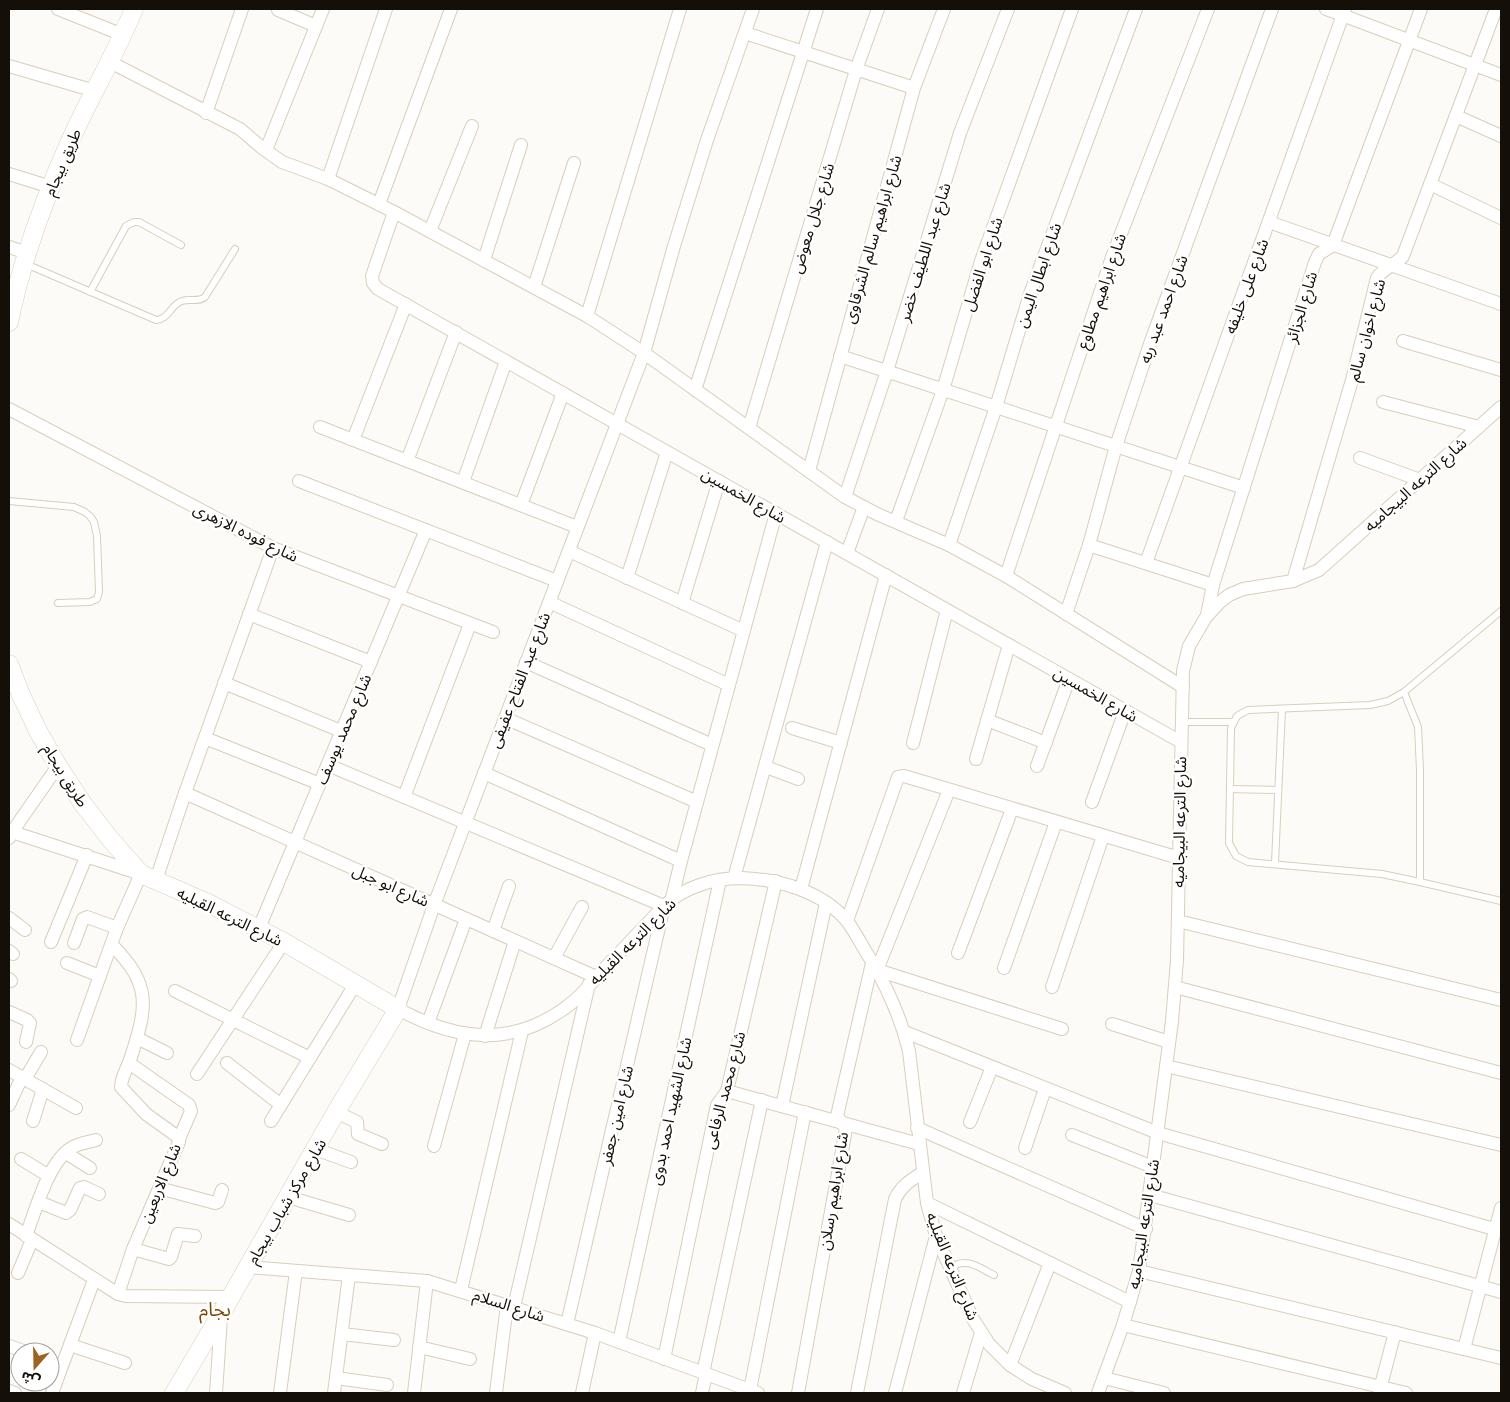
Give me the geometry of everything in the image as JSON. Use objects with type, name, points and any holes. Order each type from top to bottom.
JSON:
[{"type":"main road","name":"طريق بيجام","points":[[9,317],[26,258],[51,187],[71,138],[110,62],[134,9]]},
{"type":"main road","name":"طريق بيجام","points":[[9,664],[38,731],[58,766],[105,833],[149,878]]},
{"type":"main road","name":"شارع الترعه القبليه","points":[[149,878],[258,928],[398,1009]]},
{"type":"main road","name":"شارع مركز شباب بيجام","points":[[174,1393],[336,1112],[398,1009]]},
{"type":"street","points":[[58,9],[123,35]]},
{"type":"street","points":[[206,113],[242,9]]},
{"type":"street","points":[[266,150],[323,9]]},
{"type":"street","points":[[328,179],[386,9]]},
{"type":"street","points":[[379,204],[451,9]]},
{"type":"street","points":[[587,316],[680,9]]},
{"type":"street","name":"شارع عبد الفتاح عفيفى","points":[[398,1009],[434,904],[644,353],[707,140],[753,9]]},
{"type":"street","points":[[695,390],[818,9]]},
{"type":"street","name":"شارع جلال معوض","points":[[749,428],[856,70],[878,9]]},
{"type":"street","name":"شارع ابراهيم سالم الشرقاوى","points":[[809,471],[914,88],[944,9]]},
{"type":"street","name":"شارع عبد اللطيف خضر","points":[[845,497],[887,371],[960,132],[1008,9]]},
{"type":"street","name":"شارع ابو الفضل","points":[[896,521],[943,390],[981,261],[1072,9]]},
{"type":"street","name":"شارع ابطال اليمن","points":[[949,545],[996,407],[1030,294],[1136,9]]},
{"type":"street","name":"شارع ابراهيم مطاوع","points":[[1006,576],[1112,257],[1208,9]]},
{"type":"street","name":"شارع احمد عبد ربه","points":[[1066,614],[1089,545],[1116,446],[1151,341],[1272,9]]},
{"type":"street","points":[[1326,9],[1344,12],[1409,40],[1501,75]]},
{"type":"street","name":"شارع الجزائر","points":[[1206,617],[1213,585],[1317,257],[1333,244],[1421,9]]},
{"type":"street","name":"شارع اخوان سالم","points":[[1293,581],[1352,380],[1377,278],[1384,270],[1393,266],[1403,256],[1496,9]]},
{"type":"street","points":[[278,10],[316,26]]},
{"type":"street","name":"شارع على خليفه","points":[[1146,564],[1344,12]]},
{"type":"street","points":[[745,33],[914,88]]},
{"type":"street","points":[[110,62],[240,129],[282,162],[328,179],[379,204],[587,316],[644,353],[845,497],[949,545],[1006,576],[1183,687]]},
{"type":"street","points":[[9,66],[95,90]]},
{"type":"street","points":[[1456,116],[1501,136]]},
{"type":"street","points":[[430,231],[472,126]]},
{"type":"street","points":[[484,260],[521,146]]},
{"type":"street","points":[[534,287],[574,163]]},
{"type":"street","points":[[9,174],[51,187]]},
{"type":"street","points":[[1430,184],[1501,218]]},
{"type":"street","name":"شارع الخمسين","points":[[394,212],[372,280],[378,289],[1181,742]]},
{"type":"street","points":[[1269,222],[1501,304]]},
{"type":"street","points":[[9,247],[26,258]]},
{"type":"street","points":[[353,440],[406,304]]},
{"type":"street","points":[[407,461],[456,332]]},
{"type":"street","points":[[1402,341],[1501,370]]},
{"type":"street","points":[[840,356],[1244,488]]},
{"type":"street","points":[[463,482],[506,361]]},
{"type":"street","points":[[521,505],[562,392]]},
{"type":"street","points":[[1383,402],[1479,427]]},
{"type":"street","name":"شارع الترعه البيجاميه","points":[[1098,1393],[1123,1325],[1139,1271],[1158,1133],[1177,960],[1183,671],[1189,646],[1206,617],[1229,595],[1243,589],[1293,581],[1319,570],[1501,407]]},
{"type":"street","name":"شارع فوده الازهرى","points":[[9,409],[273,548],[493,632]]},
{"type":"street","points":[[320,427],[577,527]]},
{"type":"street","points":[[627,578],[667,452]]},
{"type":"street","points":[[1360,458],[1420,480]]},
{"type":"street","points":[[299,481],[557,581]]},
{"type":"street","points":[[682,603],[719,481]]},
{"type":"street","points":[[847,553],[864,507]]},
{"type":"street","name":"شارع امين جعفر","points":[[567,1324],[668,902],[681,861],[776,513]]},
{"type":"street","name":"شارع محمد يوسف","points":[[258,928],[426,530]]},
{"type":"street","points":[[734,878],[827,542]]},
{"type":"street","points":[[1089,545],[1213,585]]},
{"type":"street","points":[[76,1040],[117,928],[149,878],[185,793],[273,548]]},
{"type":"street","points":[[568,551],[744,631]]},
{"type":"street","points":[[800,889],[886,575]]},
{"type":"street","points":[[549,602],[729,685]]},
{"type":"street","points":[[913,743],[947,610]]},
{"type":"street","points":[[249,614],[371,662]]},
{"type":"street","points":[[404,797],[470,624]]},
{"type":"street","points":[[976,759],[1009,645]]},
{"type":"street","points":[[526,662],[712,745]]},
{"type":"street","points":[[1037,766],[1069,679]]},
{"type":"street","points":[[224,683],[341,731]]},
{"type":"street","points":[[1092,802],[1125,711]]},
{"type":"street","points":[[505,718],[697,802]]},
{"type":"street","points":[[988,720],[1046,743]]},
{"type":"street","points":[[792,728],[841,744]]},
{"type":"street","points":[[205,738],[320,784]]},
{"type":"street","points":[[328,765],[465,823],[668,902]]},
{"type":"street","points":[[10,834],[58,766]]},
{"type":"street","points":[[766,767],[798,779]]},
{"type":"street","points":[[484,773],[681,861]]},
{"type":"street","points":[[847,921],[898,777],[904,776],[1179,858]]},
{"type":"street","name":"شارع ابراهيم رسلان","points":[[798,1393],[846,1129],[837,1116],[875,967],[949,790]]},
{"type":"street","name":"شارع ابو جبل","points":[[185,793],[554,958],[593,981]]},
{"type":"street","points":[[958,953],[1012,809]]},
{"type":"street","points":[[1004,968],[1056,822]]},
{"type":"street","name":"شارع الترعه القبليه","points":[[10,834],[87,855],[149,878]]},
{"type":"street","points":[[1052,987],[1103,836]]},
{"type":"street","points":[[51,942],[87,855]]},
{"type":"street","name":"شارع الترعه القبليه","points":[[398,1009],[428,1023],[464,1034],[504,1035],[548,1020],[571,1004],[668,902],[684,892],[720,880],[759,878],[776,881],[800,889],[826,903],[847,921],[893,1000],[905,1032],[909,1051],[927,1203],[936,1236],[973,1318],[989,1344],[1010,1365],[1032,1379],[1065,1393]]},
{"type":"street","name":"شارع الشهيد احمد بدوى","points":[[619,1342],[720,880]]},
{"type":"street","name":"شارع محمد الرفاعى","points":[[664,1358],[717,1105],[727,1091],[776,881]]},
{"type":"street","points":[[493,931],[509,886]]},
{"type":"street","points":[[782,1106],[826,903]]},
{"type":"street","points":[[554,958],[582,907]]},
{"type":"street","points":[[74,943],[83,919],[87,916],[117,928]]},
{"type":"street","points":[[9,918],[25,930]]},
{"type":"street","points":[[428,1023],[466,919]]},
{"type":"street","points":[[1178,921],[1501,1000]]},
{"type":"street","points":[[485,1036],[515,941]]},
{"type":"street","points":[[197,1074],[284,942]]},
{"type":"street","name":"شارع الاربعين","points":[[112,945],[134,970],[141,984],[144,1002],[137,1038],[121,1083],[122,1088],[146,1114],[179,1138],[179,1142],[133,1249],[118,1294]]},
{"type":"street","points":[[67,964],[100,976]]},
{"type":"street","points":[[875,967],[1062,1029]]},
{"type":"street","points":[[496,1393],[510,1306],[593,981]]},
{"type":"street","points":[[271,1120],[356,983]]},
{"type":"street","points":[[1175,986],[1501,1073]]},
{"type":"street","points":[[174,991],[310,1058]]},
{"type":"street","points":[[9,1012],[29,1021],[30,1026],[26,1042]]},
{"type":"street","points":[[1112,1024],[1169,1042]]},
{"type":"street","points":[[461,1290],[522,1030]]},
{"type":"street","points":[[905,1032],[1158,1133],[1498,1230]]},
{"type":"street","points":[[434,1146],[464,1034]]},
{"type":"street","points":[[137,1038],[167,1053]]},
{"type":"street","points":[[9,1105],[23,1078],[41,1052]]},
{"type":"street","points":[[129,1063],[189,1104],[191,1111],[179,1138]]},
{"type":"street","points":[[227,1063],[281,1105]]},
{"type":"street","points":[[1166,1066],[1501,1145]]},
{"type":"street","points":[[970,1122],[992,1067]]},
{"type":"street","points":[[9,1070],[76,1108]]},
{"type":"street","points":[[33,1121],[43,1089]]},
{"type":"street","points":[[1025,1148],[1045,1089]]},
{"type":"street","points":[[727,1091],[919,1144]]},
{"type":"street","points":[[702,1393],[704,1373],[762,1100]]},
{"type":"street","points":[[336,1112],[356,1122],[359,1135],[382,1144]]},
{"type":"street","points":[[756,1392],[805,1112]]},
{"type":"street","points":[[917,1128],[1146,1229]]},
{"type":"street","points":[[1072,1134],[1153,1167]]},
{"type":"street","points":[[18,1273],[48,1176],[72,1147],[96,1140]]},
{"type":"street","points":[[316,1148],[351,1162]]},
{"type":"street","points":[[66,1152],[90,1168]]},
{"type":"street","points":[[21,1159],[48,1176]]},
{"type":"street","points":[[856,1393],[895,1199],[904,1185],[922,1173]]},
{"type":"street","points":[[39,1202],[68,1212],[80,1188],[84,1187],[99,1194]]},
{"type":"street","points":[[159,1188],[215,1203],[218,1202],[222,1190]]},
{"type":"street","points":[[1150,1195],[1501,1292]]},
{"type":"street","points":[[288,1197],[349,1214]]},
{"type":"street","points":[[927,1203],[1130,1302]]},
{"type":"street","points":[[1464,1349],[1480,1287],[1498,1230],[1501,1208]]},
{"type":"street","points":[[9,1224],[118,1294],[126,1296],[231,1297]]},
{"type":"street","points":[[133,1249],[168,1258],[178,1234],[196,1236]]},
{"type":"street","points":[[895,1393],[936,1236]]},
{"type":"street","points":[[1010,1365],[1050,1263]]},
{"type":"street","name":"شارع السلام","points":[[248,1267],[427,1280],[594,1333],[756,1392]]},
{"type":"street","points":[[280,1393],[296,1270]]},
{"type":"street","points":[[1139,1271],[1501,1358]]},
{"type":"street","points":[[334,1393],[350,1275]]},
{"type":"street","points":[[52,1393],[94,1280]]},
{"type":"street","points":[[414,1393],[427,1280]]},
{"type":"street","points":[[216,1393],[221,1314]]},
{"type":"street","points":[[1123,1325],[1379,1390],[1406,1393]]},
{"type":"street","points":[[1379,1390],[1394,1332]]},
{"type":"street","points":[[582,1393],[594,1333]]},
{"type":"street","points":[[963,1393],[982,1333]]},
{"type":"street","points":[[342,1334],[394,1340]]},
{"type":"street","points":[[70,1345],[125,1363]]},
{"type":"street","points":[[419,1347],[470,1359]]},
{"type":"street","points":[[336,1378],[387,1385]]},
{"type":"street","points":[[1104,1378],[1164,1393]]},
{"type":"street","points":[[9,1391],[15,1393]]},
{"type":"lane","points":[[90,292],[126,226],[130,223],[139,222],[181,245]]},
{"type":"lane","points":[[26,258],[90,292],[152,319],[160,319],[167,316],[179,302],[186,300],[198,301],[205,297],[235,249]]},
{"type":"lane","points":[[9,501],[74,506],[85,512],[94,522],[97,536],[99,592],[97,599],[90,602],[58,602]]},
{"type":"lane","points":[[1501,611],[1404,692],[1388,701],[1370,705],[1248,710],[1237,716],[1231,728],[1229,844],[1231,850],[1241,860],[1248,862],[1362,871],[1501,901]]},
{"type":"lane","points":[[1404,692],[1418,727],[1420,882]]},
{"type":"lane","points":[[1275,863],[1282,709]]},
{"type":"lane","points":[[1182,722],[1233,722]]},
{"type":"lane","points":[[1230,789],[1278,790]]},
{"type":"lane","points":[[951,1268],[965,1262],[994,1275]]},
{"type":"district","name":"بجام","points":[[215,1309]]}]
